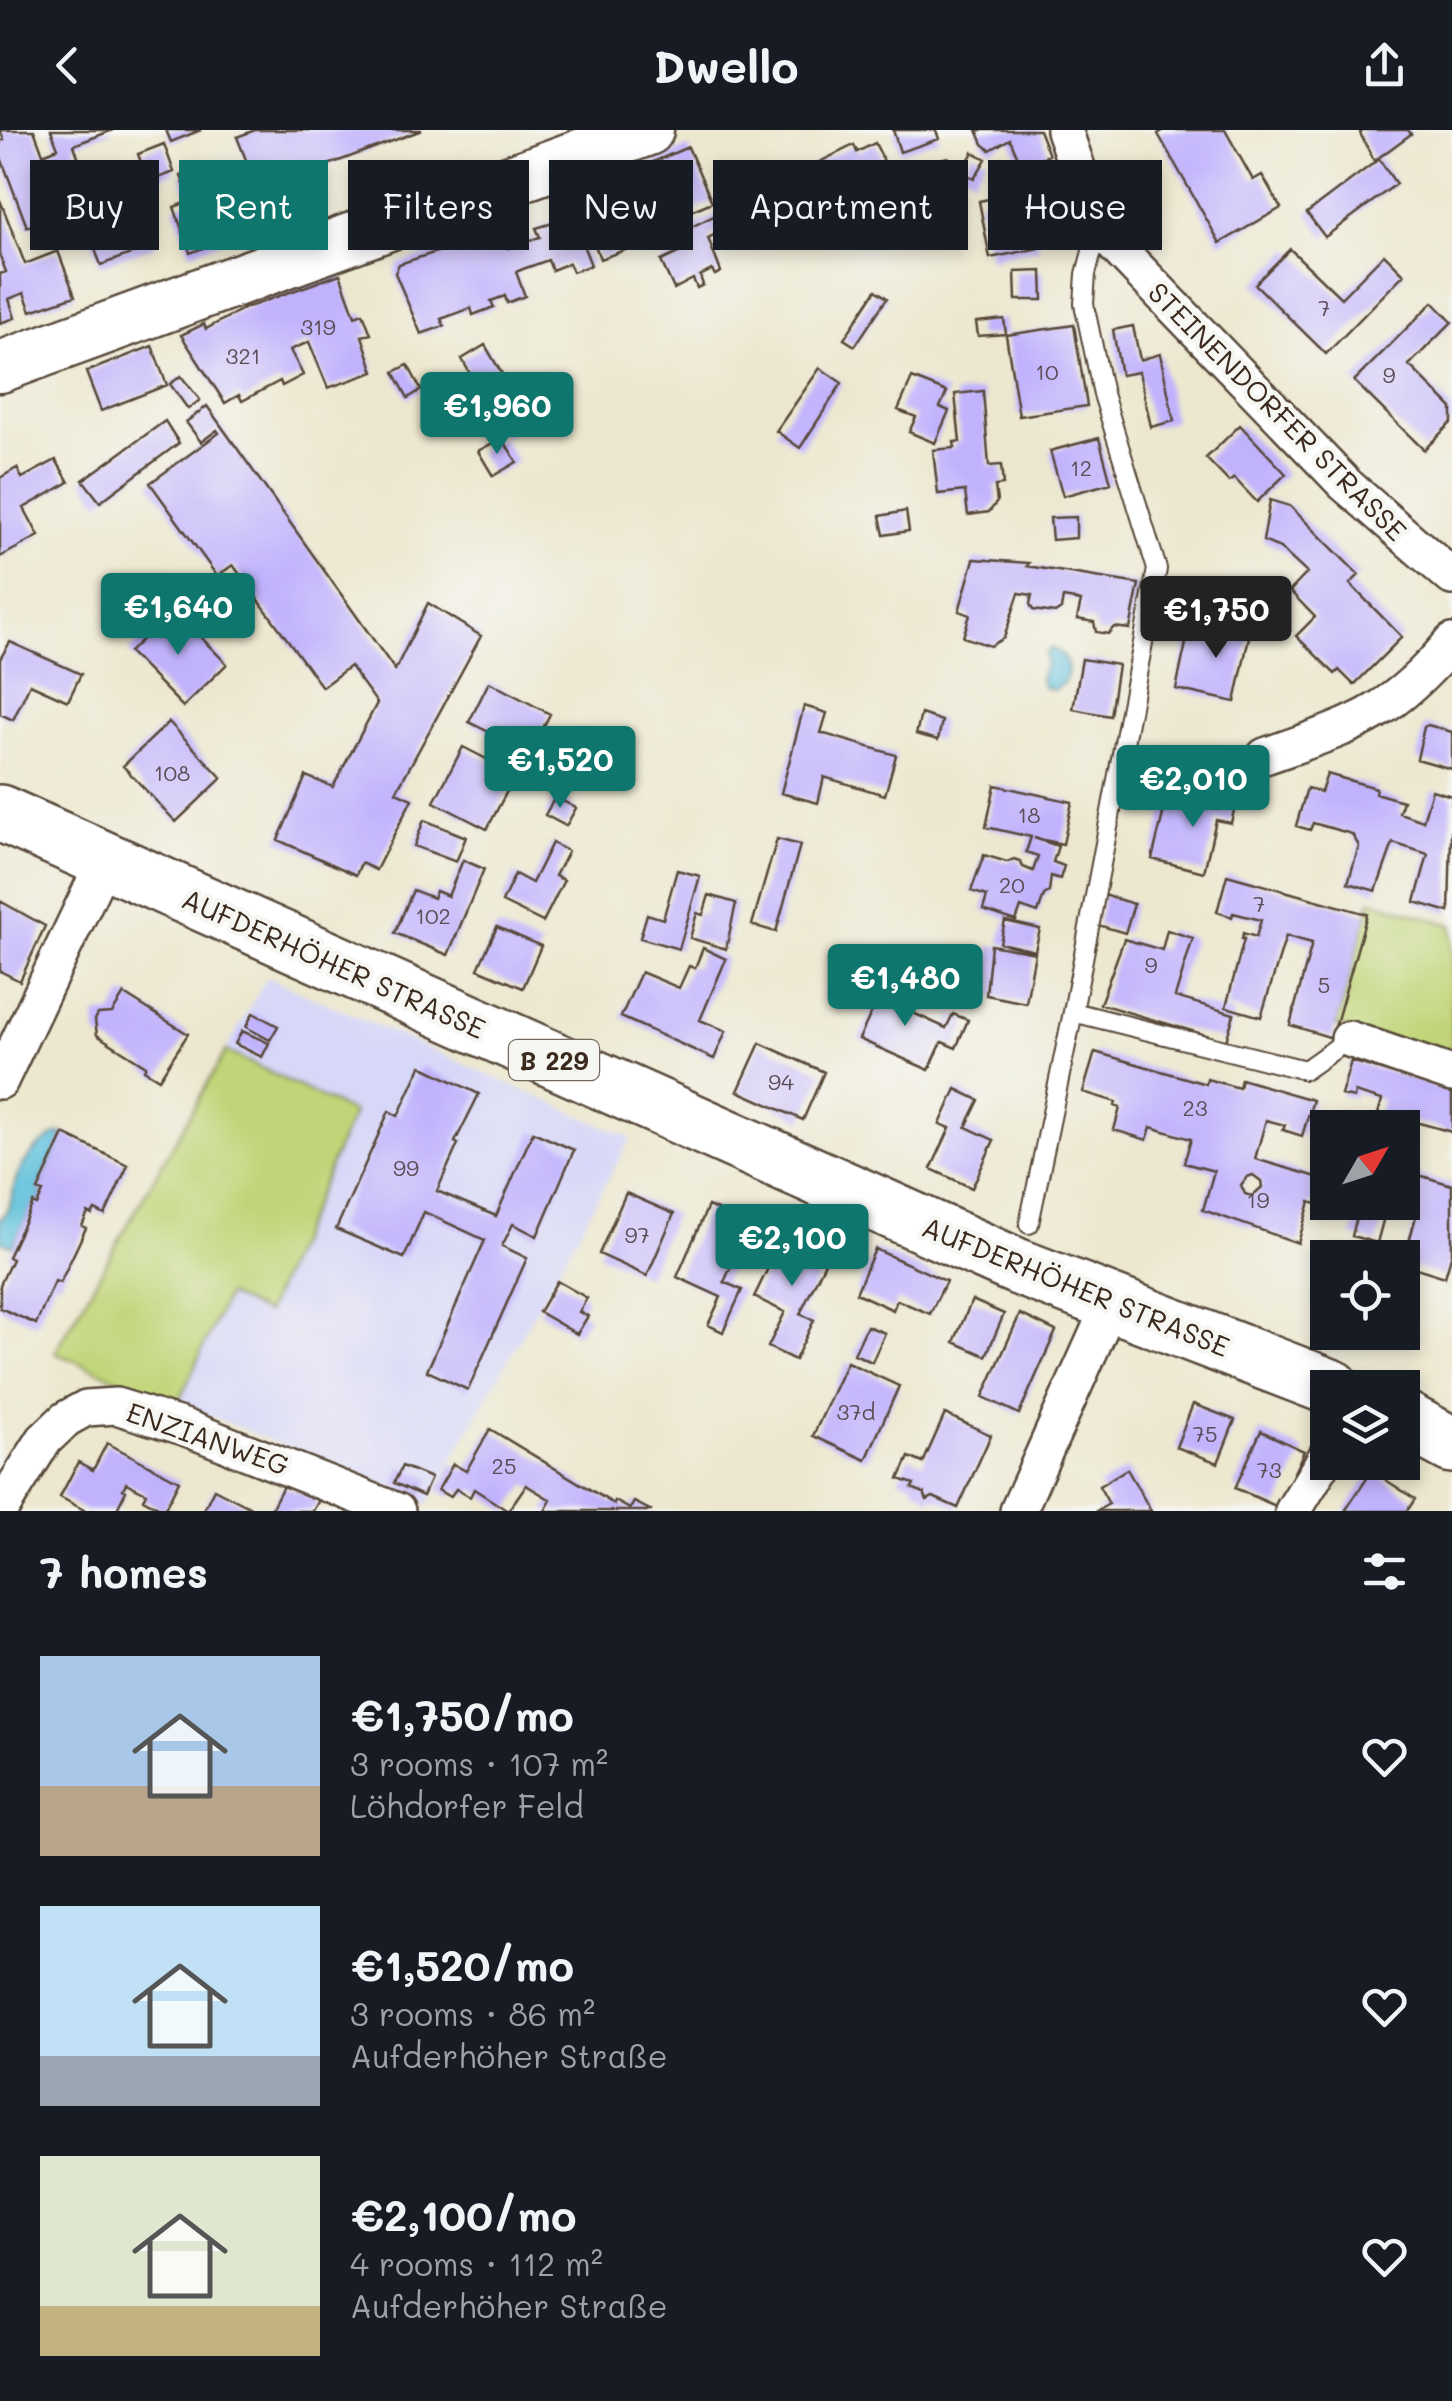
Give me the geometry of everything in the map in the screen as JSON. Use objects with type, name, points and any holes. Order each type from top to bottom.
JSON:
[{"type":"main road","points":[[0,367],[648,130]]},
{"type":"main road","name":"AUFDERHÖHER STRASSE","points":[[0,813],[1016,1266],[1310,1379]]},
{"type":"main road","points":[[1420,1427],[1452,1444]]},
{"type":"street","name":"STEINENDORFER STRASSE","points":[[1064,130],[1074,160]]},
{"type":"street","name":"STEINENDORFER STRASSE","points":[[1119,250],[1345,484],[1452,577]]},
{"type":"street","points":[[1265,756],[1338,732],[1393,702],[1425,675],[1452,642]]},
{"type":"street","points":[[0,1081],[105,860]]},
{"type":"street","points":[[1349,1039],[1452,1074]]},
{"type":"street","points":[[1018,1511],[1112,1300]]},
{"type":"street","name":"ENZIANWEG","points":[[0,1510],[44,1440],[66,1418],[86,1408],[116,1406],[184,1426],[397,1511]]},
{"type":"street","points":[[1292,1511],[1312,1480]]},
{"type":"lane","points":[[1029,1224],[1157,569],[1103,394],[1084,304],[1092,250]]},
{"type":"lane","points":[[1073,1012],[1305,1070],[1349,1039]]},
{"type":"shaded area","points":[[267,977],[631,1138],[428,1504],[55,1353]]},
{"type":"green space","points":[[1371,900],[1452,925],[1452,1063],[1336,1026]]},
{"type":"green space","points":[[226,1051],[353,1113],[266,1313],[227,1295],[178,1404],[55,1353]]},
{"type":"water","points":[[1051,648],[1068,668],[1065,680],[1054,690],[1043,687],[1040,678],[1045,654]]},
{"type":"water","points":[[57,1134],[64,1134],[38,1189],[43,1192],[37,1205],[33,1204],[13,1246],[0,1241],[0,1220],[10,1204],[21,1169],[34,1151]]},
{"type":"building","points":[[0,130],[34,130],[43,154],[58,148],[51,130],[113,130],[74,145],[79,160],[30,160],[27,227],[0,155],[0,141],[4,140]]},
{"type":"building","points":[[166,130],[201,130],[171,142]]},
{"type":"building","points":[[255,130],[422,130],[328,165],[328,160],[246,160],[237,137]]},
{"type":"building","points":[[893,130],[936,130],[939,139],[900,152]]},
{"type":"building","points":[[977,130],[1039,130],[1049,155],[1038,160],[1019,160],[1010,139],[990,150]]},
{"type":"building","points":[[1164,130],[1225,130],[1253,180],[1262,175],[1281,208],[1220,243],[1158,134]]},
{"type":"building","points":[[1408,130],[1411,134],[1374,161],[1360,133]]},
{"type":"building","points":[[875,143],[884,160],[824,160],[854,145],[857,152]]},
{"type":"building","points":[[164,144],[174,172],[159,178],[159,160],[140,160],[138,154]]},
{"type":"building","points":[[688,147],[712,202],[693,210],[693,160],[658,160]]},
{"type":"building","points":[[973,152],[986,159],[974,179],[968,175],[968,161]]},
{"type":"building","points":[[1379,159],[1396,184],[1325,237],[1307,213]]},
{"type":"building","points":[[988,199],[988,248],[979,201]]},
{"type":"building","points":[[0,200],[25,264],[58,251],[75,296],[31,311],[24,293],[9,299],[15,318],[0,323],[0,274],[6,272],[0,256]]},
{"type":"building","points":[[713,216],[713,235],[708,238],[721,272],[715,275],[712,270],[700,276],[703,285],[697,288],[693,279],[674,289],[661,261],[693,250],[693,226]]},
{"type":"building","points":[[549,224],[549,250],[585,250],[591,265],[573,272],[569,263],[552,270],[548,260],[523,269],[516,272],[525,296],[507,303],[505,296],[491,301],[494,307],[473,315],[471,308],[441,319],[444,326],[421,334],[395,273],[399,264],[443,250],[529,250],[529,241],[540,237],[536,228]]},
{"type":"building","points":[[1290,249],[1341,298],[1384,254],[1404,274],[1326,354],[1255,284]]},
{"type":"building","points":[[95,250],[142,250],[101,265]]},
{"type":"building","points":[[597,250],[625,250],[600,259]]},
{"type":"building","points":[[988,250],[1029,250],[990,258]]},
{"type":"building","points":[[1042,271],[1043,300],[1016,300],[1015,272]]},
{"type":"building","points":[[340,274],[355,316],[363,313],[371,334],[362,336],[374,372],[328,388],[309,342],[290,350],[303,375],[282,386],[280,381],[242,401],[239,395],[225,403],[181,335],[204,324],[206,329],[243,309]]},
{"type":"building","points":[[876,290],[887,298],[855,346],[844,339]]},
{"type":"building","points":[[1433,302],[1452,322],[1409,365],[1452,408],[1452,422],[1424,450],[1354,381]]},
{"type":"building","points":[[1004,319],[1006,334],[978,336],[976,322]]},
{"type":"building","points":[[1074,325],[1087,406],[1019,416],[1006,335]]},
{"type":"building","points":[[1133,326],[1140,360],[1160,354],[1174,421],[1151,427],[1139,372],[1121,375],[1113,330]]},
{"type":"building","points":[[485,345],[530,422],[504,436],[462,359]]},
{"type":"building","points":[[152,346],[167,385],[101,411],[86,372]]},
{"type":"building","points":[[408,365],[421,390],[408,398],[394,372]]},
{"type":"building","points":[[820,368],[842,383],[800,448],[776,431]]},
{"type":"building","points":[[181,376],[200,400],[188,409],[170,384]]},
{"type":"building","points":[[912,378],[947,392],[940,407],[949,411],[935,443],[909,432],[916,417],[898,410]]},
{"type":"building","points":[[983,391],[989,466],[1001,465],[1003,485],[995,486],[997,502],[989,512],[968,515],[965,491],[938,494],[933,450],[955,448],[954,442],[960,442],[955,394]]},
{"type":"building","points":[[207,406],[395,670],[428,603],[481,636],[396,792],[412,799],[376,870],[361,863],[356,875],[278,840],[306,776],[333,787],[377,703],[350,666],[322,687],[233,565],[217,576],[150,483],[219,433],[217,430],[201,442],[186,422]]},
{"type":"building","points":[[165,421],[179,443],[100,502],[83,480]]},
{"type":"building","points":[[1240,425],[1286,474],[1257,502],[1234,478],[1229,482],[1206,458]]},
{"type":"building","points":[[502,438],[517,462],[493,476],[478,451]]},
{"type":"building","points":[[1099,438],[1111,483],[1063,496],[1050,451]]},
{"type":"building","points":[[56,460],[69,482],[24,508],[39,536],[0,557],[0,478],[17,468],[22,478]]},
{"type":"building","points":[[1270,500],[1290,506],[1359,575],[1350,584],[1402,637],[1354,685],[1339,670],[1335,674],[1296,636],[1315,617],[1290,591],[1307,573],[1280,548],[1263,541]]},
{"type":"building","points":[[906,511],[909,531],[884,535],[880,516]]},
{"type":"building","points":[[1076,517],[1076,538],[1052,540],[1050,518]]},
{"type":"building","points":[[974,559],[1029,563],[1027,566],[1139,584],[1130,629],[1114,627],[1108,634],[1096,632],[1094,622],[1077,619],[1081,601],[1063,598],[1061,609],[1055,613],[1033,610],[1032,595],[1019,593],[1004,638],[990,646],[963,637],[970,615],[959,611]]},
{"type":"building","points":[[1236,596],[1269,597],[1265,617],[1235,611]]},
{"type":"building","points":[[173,609],[227,664],[183,707],[129,652]]},
{"type":"building","points":[[1223,616],[1252,623],[1235,702],[1176,689],[1188,634],[1217,640]]},
{"type":"building","points":[[10,642],[81,674],[68,701],[30,684],[13,720],[0,714],[0,659]]},
{"type":"building","points":[[1082,659],[1118,665],[1110,716],[1073,709]]},
{"type":"building","points":[[489,682],[550,714],[530,753],[469,722]]},
{"type":"building","points":[[804,706],[827,713],[821,733],[896,755],[885,795],[824,777],[818,803],[781,793]]},
{"type":"building","points":[[921,714],[942,721],[938,740],[916,734]]},
{"type":"building","points":[[169,722],[222,778],[176,822],[123,766]]},
{"type":"building","points":[[1424,727],[1452,732],[1452,769],[1417,759]]},
{"type":"building","points":[[463,747],[516,774],[487,829],[434,802]]},
{"type":"building","points":[[1327,774],[1376,788],[1375,793],[1403,801],[1399,813],[1423,821],[1432,790],[1452,796],[1449,912],[1415,902],[1428,854],[1393,843],[1376,891],[1348,883],[1359,846],[1352,834],[1313,823],[1310,830],[1296,826],[1307,788],[1321,792]]},
{"type":"building","points":[[995,785],[1072,802],[1063,844],[1034,838],[1058,846],[1053,862],[1064,866],[1060,879],[1051,876],[1049,892],[1044,895],[1038,913],[1021,907],[1016,921],[983,910],[987,896],[971,891],[984,855],[1007,862],[1014,859],[1033,871],[1038,856],[1026,852],[1031,837],[986,827]]},
{"type":"building","points":[[1204,786],[1238,794],[1231,823],[1216,820],[1204,872],[1152,859],[1165,806],[1197,813]]},
{"type":"building","points":[[555,797],[576,808],[566,826],[545,815]]},
{"type":"building","points":[[424,820],[466,837],[456,862],[414,846]]},
{"type":"building","points":[[777,839],[800,845],[776,932],[752,925]]},
{"type":"building","points":[[552,843],[568,851],[555,876],[564,880],[543,922],[502,902],[515,874],[532,883]]},
{"type":"building","points":[[463,860],[484,869],[448,955],[395,933],[413,890],[433,898],[436,891],[448,896]]},
{"type":"building","points":[[677,870],[700,876],[679,949],[640,938],[647,914],[663,919]]},
{"type":"building","points":[[1227,875],[1367,914],[1332,1038],[1290,1025],[1312,943],[1286,936],[1261,1017],[1226,1007],[1243,933],[1256,937],[1261,920],[1217,912]]},
{"type":"building","points":[[709,895],[736,903],[726,949],[690,938],[697,913],[703,915]]},
{"type":"building","points":[[1104,895],[1134,904],[1125,933],[1098,925]]},
{"type":"building","points":[[0,901],[45,926],[20,981],[0,971]]},
{"type":"building","points":[[1005,921],[1040,929],[1035,951],[1000,943]]},
{"type":"building","points":[[497,927],[541,946],[523,988],[478,969]]},
{"type":"building","points":[[1167,930],[1193,938],[1175,997],[1234,1014],[1226,1041],[1100,1004],[1124,939],[1162,950]]},
{"type":"building","points":[[991,945],[1035,953],[1026,1003],[986,995]]},
{"type":"building","points":[[703,948],[726,959],[700,1020],[726,1031],[714,1059],[621,1017],[641,972],[679,988],[689,966],[695,968]]},
{"type":"building","points":[[868,979],[886,984],[880,998],[946,1028],[953,1014],[968,1020],[956,1048],[942,1042],[929,1070],[859,1039],[872,1011],[857,1004]]},
{"type":"building","points":[[124,994],[188,1034],[159,1079],[144,1070],[146,1066],[97,1035],[98,1014],[112,1013]]},
{"type":"building","points":[[253,1013],[278,1026],[270,1040],[246,1027]]},
{"type":"building","points":[[242,1031],[269,1043],[262,1057],[235,1044]]},
{"type":"building","points":[[760,1043],[824,1072],[803,1120],[738,1091]]},
{"type":"building","points":[[1095,1052],[1206,1084],[1207,1079],[1239,1088],[1241,1079],[1313,1100],[1302,1136],[1283,1130],[1285,1125],[1266,1120],[1255,1159],[1310,1175],[1310,1202],[1298,1243],[1203,1210],[1214,1171],[1184,1163],[1191,1139],[1151,1127],[1147,1140],[1114,1130],[1120,1108],[1115,1106],[1116,1102],[1083,1092]],"holes":[[[1253,1175],[1262,1187],[1252,1196],[1245,1194],[1241,1185]]]},
{"type":"building","points":[[1351,1061],[1452,1091],[1452,1132],[1420,1123],[1420,1110],[1379,1110],[1382,1100],[1355,1092],[1354,1098],[1341,1095]]},
{"type":"building","points":[[421,1066],[479,1094],[437,1191],[496,1216],[533,1132],[574,1150],[537,1236],[513,1224],[502,1246],[527,1258],[468,1390],[427,1371],[485,1240],[424,1212],[404,1258],[336,1229],[389,1111],[398,1116]]},
{"type":"building","points":[[956,1089],[979,1100],[966,1127],[994,1140],[972,1188],[931,1169],[950,1128],[940,1124]]},
{"type":"building","points":[[64,1134],[128,1165],[105,1215],[95,1210],[92,1215],[88,1213],[82,1226],[86,1228],[60,1283],[55,1281],[36,1324],[0,1308],[0,1285],[12,1259],[8,1257],[33,1203],[37,1205],[43,1192],[38,1190]]},
{"type":"building","points":[[1420,1175],[1452,1185],[1452,1253],[1445,1277],[1420,1269],[1420,1240],[1410,1240],[1415,1220],[1420,1220]]},
{"type":"building","points":[[626,1193],[674,1214],[647,1276],[599,1254]]},
{"type":"building","points":[[708,1206],[750,1224],[724,1282],[742,1290],[723,1332],[708,1325],[721,1297],[677,1277]]},
{"type":"building","points":[[1356,1220],[1383,1220],[1378,1240],[1352,1236]]},
{"type":"building","points":[[787,1229],[831,1250],[800,1314],[814,1320],[795,1360],[768,1347],[785,1312],[754,1297]]},
{"type":"building","points":[[875,1249],[946,1281],[930,1314],[897,1300],[893,1310],[856,1293]]},
{"type":"building","points":[[557,1281],[587,1298],[579,1312],[588,1316],[577,1334],[539,1312]]},
{"type":"building","points":[[972,1300],[1004,1314],[986,1356],[954,1342]]},
{"type":"building","points":[[1020,1314],[1056,1331],[1019,1414],[983,1397]]},
{"type":"building","points":[[867,1326],[885,1333],[872,1362],[854,1354]]},
{"type":"building","points":[[847,1362],[899,1386],[866,1460],[813,1436]]},
{"type":"building","points":[[1193,1404],[1235,1420],[1218,1463],[1176,1447]]},
{"type":"building","points":[[945,1414],[991,1435],[958,1508],[933,1497],[927,1500],[924,1493],[912,1488],[914,1484],[899,1479],[909,1457],[923,1463]]},
{"type":"building","points":[[490,1429],[614,1504],[615,1501],[630,1509],[634,1502],[652,1511],[545,1511],[551,1500],[526,1485],[508,1511],[474,1489],[470,1497],[456,1489],[450,1497],[438,1490],[453,1464],[466,1471]]},
{"type":"building","points":[[1261,1431],[1304,1451],[1278,1507],[1235,1488]]},
{"type":"building","points":[[107,1443],[179,1481],[164,1510],[143,1499],[146,1493],[126,1483],[116,1511],[86,1511],[60,1497],[78,1462],[93,1470]]},
{"type":"building","points":[[402,1466],[431,1478],[423,1496],[394,1483]]},
{"type":"building","points":[[1127,1469],[1151,1511],[1096,1511],[1109,1504],[1099,1486]]},
{"type":"building","points":[[1366,1480],[1386,1480],[1415,1499],[1407,1511],[1345,1511]]},
{"type":"building","points":[[283,1486],[319,1500],[313,1511],[270,1511]]},
{"type":"building","points":[[214,1489],[257,1511],[203,1511]]}]
